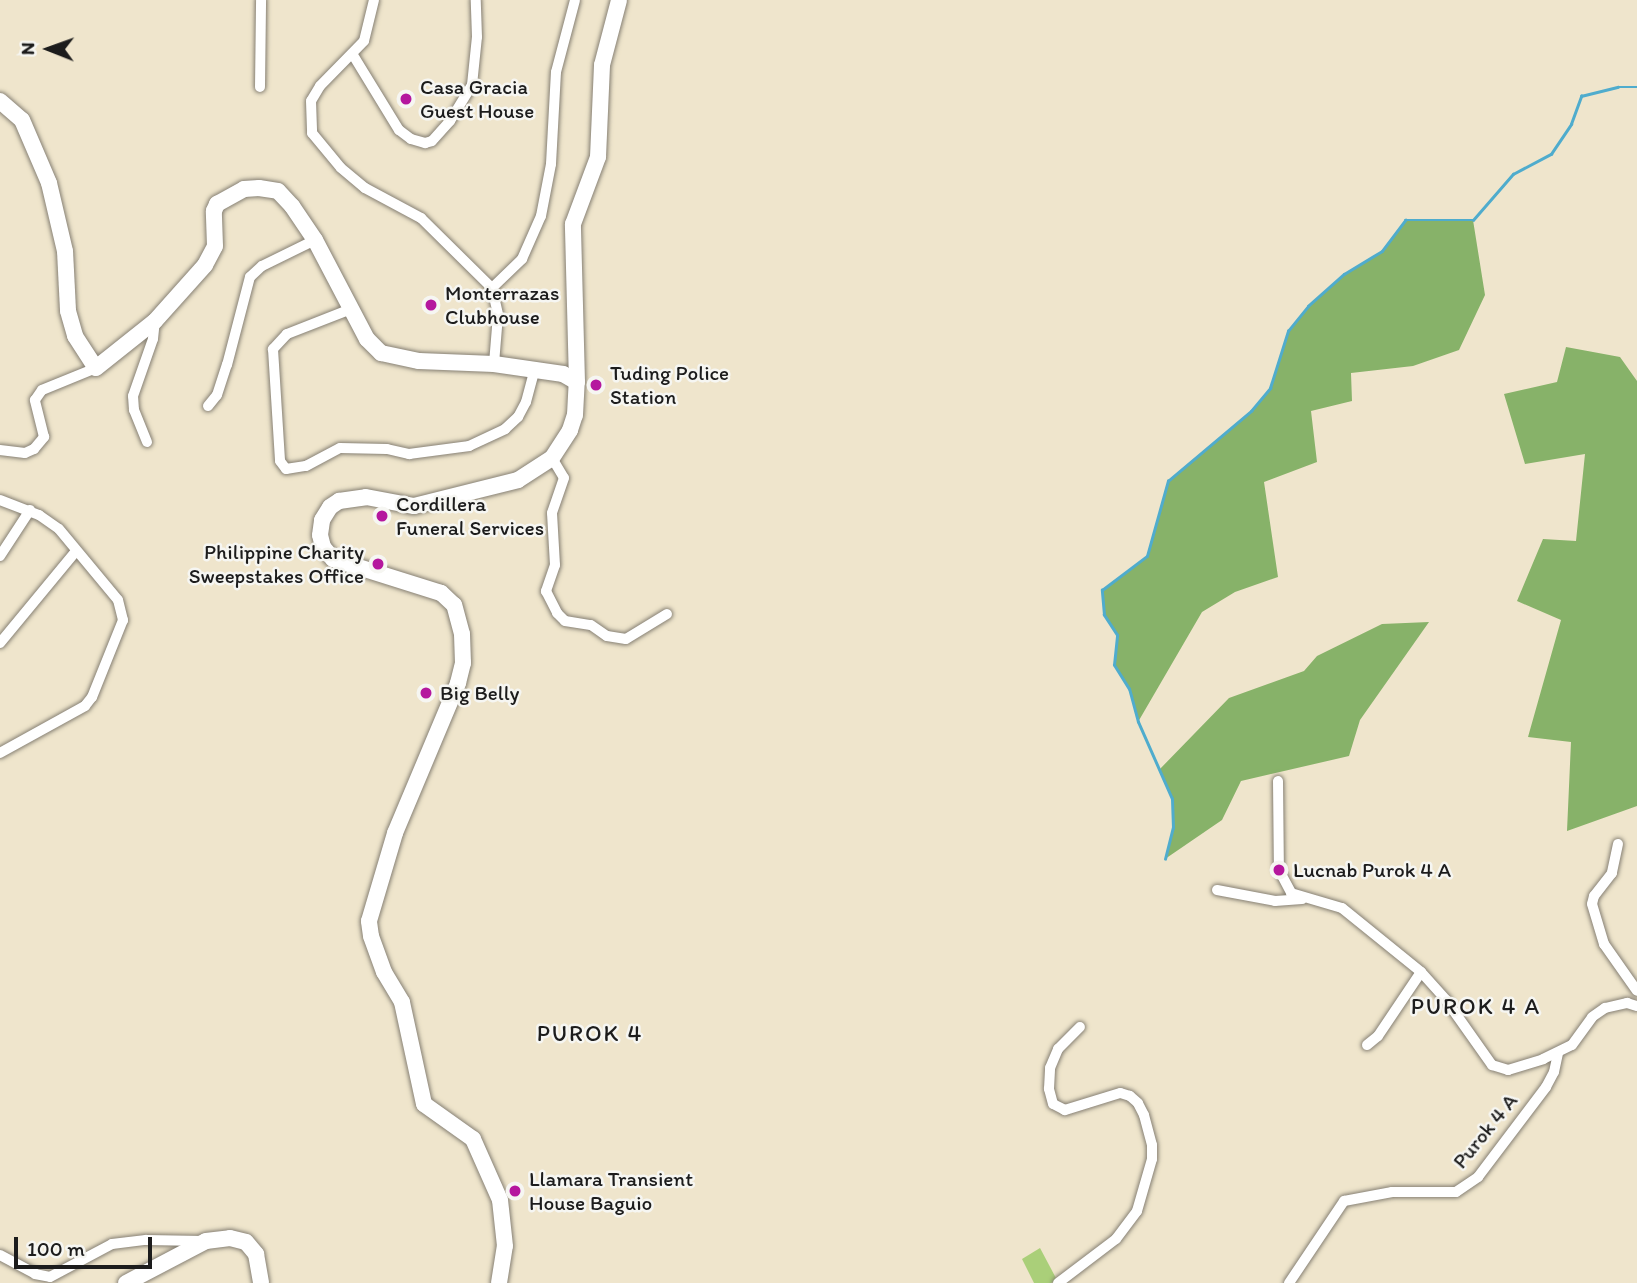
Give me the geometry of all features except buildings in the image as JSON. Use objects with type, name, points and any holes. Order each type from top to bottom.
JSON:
[{"type":"main road","points":[[499,1283],[505,1231],[493,1181],[466,1131],[424,1104],[402,1002],[384,972],[371,936],[372,909],[395,834],[463,663],[463,634],[454,605],[441,593],[333,559],[323,547],[322,520],[330,507],[339,501],[366,498],[414,506],[427,505],[508,483],[533,472],[552,458],[575,415],[572,374],[573,223],[598,157],[602,65],[619,0]]},
{"type":"main road","points":[[0,101],[22,120],[50,183],[65,251],[68,311],[75,336],[96,368],[155,321],[211,257],[216,240],[214,211],[223,198],[244,189],[278,191],[292,206],[316,240],[368,339],[389,356],[494,364],[534,372],[572,374]]},
{"type":"main road","points":[[126,1283],[206,1241],[230,1238],[246,1241],[256,1254],[261,1283]]},
{"type":"street","points":[[260,87],[261,0]]},
{"type":"street","points":[[373,0],[364,41],[320,86],[311,101],[310,123],[314,140],[365,188],[428,223],[492,288],[498,315],[494,364]]},
{"type":"street","points":[[353,55],[399,130],[411,139],[425,143],[432,141],[450,121],[472,85],[477,37],[475,0]]},
{"type":"street","points":[[492,288],[522,258],[541,216],[551,164],[555,72],[575,0]]},
{"type":"street","points":[[208,406],[217,395],[227,365],[250,277],[262,266],[316,240]]},
{"type":"street","points":[[351,309],[287,334],[273,349],[280,461],[286,470],[306,466],[340,448],[387,449],[409,454],[469,446],[505,429],[518,417],[526,402],[534,372]]},
{"type":"street","points":[[147,442],[134,410],[133,396],[135,383],[153,339],[155,321]]},
{"type":"street","points":[[0,450],[25,453],[34,449],[44,437],[36,400],[42,390],[96,368]]},
{"type":"street","points":[[552,458],[564,478],[552,513],[555,565],[546,591],[556,613],[565,621],[591,625],[607,636],[626,639],[667,614]]},
{"type":"street","points":[[0,500],[30,510],[59,528],[123,609],[122,628],[85,706],[0,753]]},
{"type":"street","points":[[0,556],[30,510]]},
{"type":"street","points":[[0,643],[76,551]]},
{"type":"street","points":[[1278,781],[1279,870],[1291,893],[1342,908],[1421,972],[1446,1000],[1492,1065],[1508,1070],[1558,1053],[1572,1045],[1592,1017],[1605,1008],[1627,1003],[1637,1006]]},
{"type":"street","points":[[1618,844],[1612,873],[1591,904],[1604,944],[1637,991]]},
{"type":"street","points":[[1217,890],[1275,901],[1305,899]]},
{"type":"street","points":[[1367,1045],[1378,1036],[1421,972]]},
{"type":"street","points":[[1058,1283],[1116,1239],[1137,1211],[1152,1159],[1152,1145],[1144,1115],[1138,1103],[1130,1096],[1120,1093],[1065,1110],[1054,1104],[1049,1089],[1051,1068],[1058,1049],[1080,1027]]},
{"type":"street","name":"Purok 4 A","points":[[1289,1283],[1344,1201],[1391,1192],[1456,1192],[1478,1177],[1546,1087],[1554,1072],[1558,1053]]},
{"type":"street","points":[[0,1255],[36,1274],[50,1277],[112,1244],[146,1240],[206,1241]]},
{"type":"green space","points":[[1405,220],[1473,220],[1485,295],[1459,350],[1413,366],[1351,373],[1352,401],[1311,411],[1317,462],[1264,482],[1278,577],[1235,592],[1202,612],[1138,722],[1129,689],[1114,665],[1117,635],[1104,615],[1102,590],[1147,556],[1168,481],[1251,411],[1270,388],[1288,331],[1308,306],[1344,274],[1382,251]]},
{"type":"green space","points":[[1566,347],[1620,357],[1637,381],[1637,806],[1567,831],[1571,742],[1528,737],[1561,620],[1517,601],[1543,539],[1576,541],[1585,454],[1525,464],[1504,394],[1557,382]]},
{"type":"green space","points":[[1429,622],[1360,720],[1349,756],[1241,781],[1222,820],[1165,859],[1173,828],[1172,799],[1159,770],[1229,698],[1304,671],[1317,656],[1382,624]]},
{"type":"green space","points":[[1040,1248],[1057,1280],[1051,1283],[1034,1283],[1022,1259]]},
{"type":"waterway","points":[[1165,859],[1173,828],[1172,799],[1138,722],[1129,689],[1114,665],[1117,635],[1104,615],[1102,590],[1147,556],[1168,481],[1251,411],[1270,388],[1288,331],[1308,306],[1344,274],[1382,251],[1405,220],[1473,220],[1513,174],[1551,154],[1571,124],[1581,96],[1618,87],[1637,87]]},
{"type":"place","name":"Casa Gracia Guest House","points":[[406,99]]},
{"type":"place","name":"Monterrazas Clubhouse","points":[[431,305]]},
{"type":"place","name":"Tuding Police Station","points":[[596,385]]},
{"type":"place","name":"Cordillera Funeral Services","points":[[382,516]]},
{"type":"place","name":"Philippine Charity Sweepstakes Office","points":[[378,564]]},
{"type":"place","name":"Big Belly","points":[[426,693]]},
{"type":"place","name":"Lucnab Purok 4 A","points":[[1279,870]]},
{"type":"place","name":"Llamara Transient House Baguio","points":[[515,1191]]},
{"type":"district","name":"PUROK 4 A","points":[[1476,1006]]},
{"type":"district","name":"PUROK 4","points":[[590,1033]]}]
